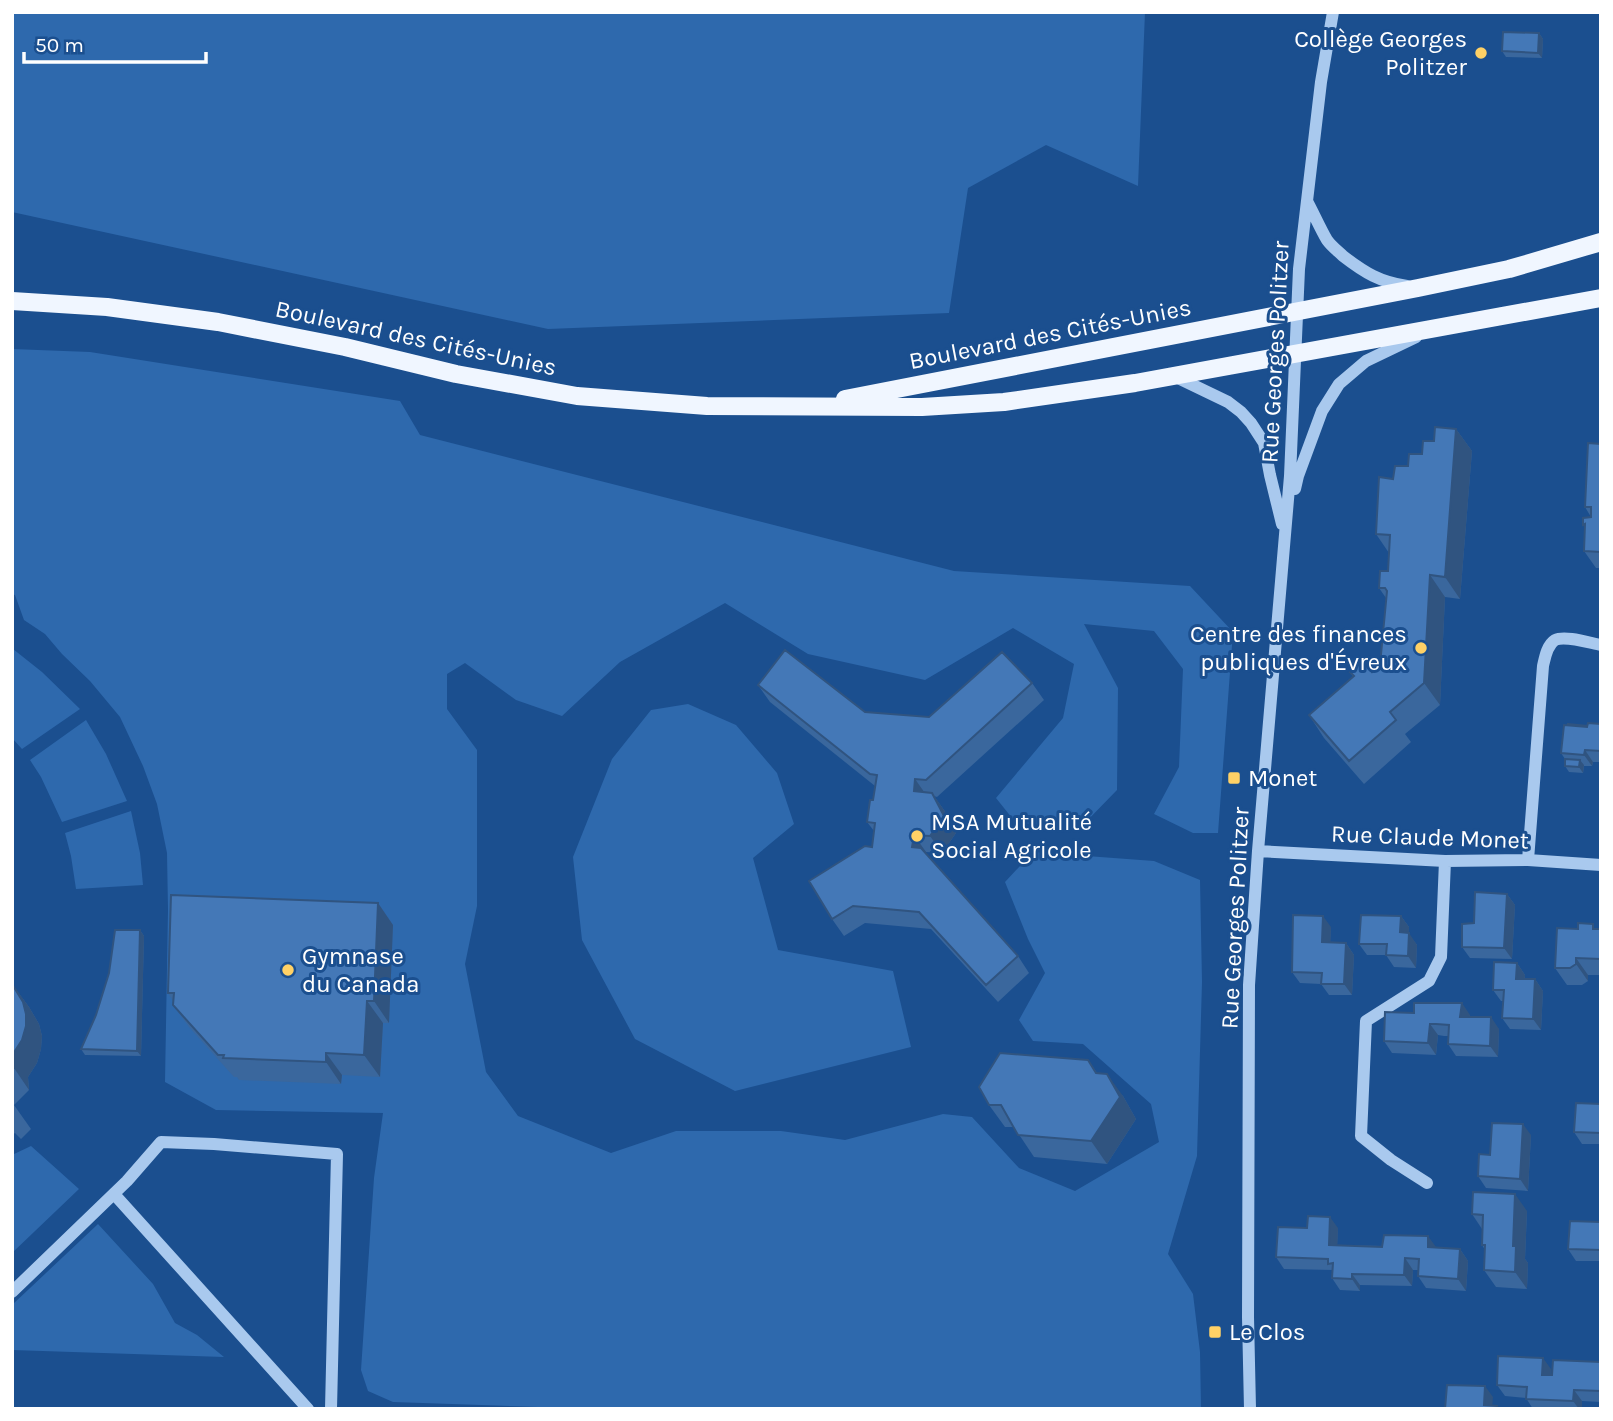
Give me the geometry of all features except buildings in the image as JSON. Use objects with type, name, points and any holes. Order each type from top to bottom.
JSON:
[{"type":"main road","name":"Boulevard des Cités-Unies","points":[[811,405],[1418,288],[1509,269],[1601,242]]},
{"type":"main road","name":"Boulevard des Cités-Unies","points":[[12,301],[107,307],[218,322],[456,374],[577,396],[707,406],[922,407],[1047,397],[1295,355],[1601,298]]},
{"type":"street","name":"Rue Georges Politzer","points":[[1250,1409],[1249,985],[1290,471],[1299,269],[1332,12]]},
{"type":"street","points":[[1306,199],[1329,243],[1354,265],[1388,283],[1418,288]]},
{"type":"street","points":[[1285,534],[1298,476],[1322,411],[1339,384],[1366,361],[1433,328]]},
{"type":"street","points":[[1174,376],[1222,398],[1251,423],[1264,443],[1285,534]]},
{"type":"street","points":[[1528,860],[1543,666],[1547,650],[1554,641],[1561,639],[1601,645]]},
{"type":"street","name":"Rue Claude Monet","points":[[1258,851],[1446,861],[1528,860],[1601,865]]},
{"type":"street","points":[[1427,1183],[1391,1160],[1361,1136],[1366,1021],[1429,981],[1441,957],[1446,861]]},
{"type":"street","points":[[12,1292],[114,1194],[161,1142],[337,1154],[331,1409]]},
{"type":"street","points":[[114,1194],[308,1409]]},
{"type":"shaded area","points":[[12,12],[1145,12],[1138,186],[1046,145],[968,188],[949,313],[548,329],[12,212]]},
{"type":"shaded area","points":[[12,349],[90,352],[400,401],[420,435],[954,571],[1190,586],[1233,632],[1218,833],[1193,833],[1154,814],[1179,767],[1183,669],[1154,631],[1084,624],[1118,688],[1117,790],[1080,828],[1016,823],[996,798],[1063,718],[1074,664],[1013,628],[925,680],[808,654],[725,603],[620,662],[562,716],[516,700],[465,663],[447,674],[447,709],[477,750],[477,906],[465,964],[486,1072],[518,1116],[611,1153],[676,1131],[781,1131],[845,1140],[943,1114],[972,1117],[1019,1168],[1075,1191],[1159,1142],[1151,1104],[1083,1044],[1033,1041],[1019,1020],[1045,973],[1005,882],[1033,852],[1154,861],[1200,880],[1202,982],[1197,1156],[1168,1254],[1193,1294],[1200,1352],[1201,1409],[598,1409],[393,1402],[368,1391],[361,1370],[374,1178],[383,1113],[216,1110],[165,1082],[167,853],[157,804],[120,717],[45,634],[24,620],[15,595],[12,594]]},
{"type":"shaded area","points":[[13,649],[42,672],[80,709],[22,749],[12,738]]},
{"type":"shaded area","points":[[688,704],[736,725],[777,773],[794,824],[753,858],[778,950],[893,971],[911,1047],[735,1091],[635,1039],[582,940],[573,857],[612,759],[651,710]]},
{"type":"shaded area","points":[[86,720],[106,754],[127,801],[62,822],[30,760]]},
{"type":"shaded area","points":[[131,811],[140,853],[143,885],[76,889],[65,833]]},
{"type":"shaded area","points":[[31,1146],[79,1189],[12,1253],[12,1155]]},
{"type":"shaded area","points":[[98,1224],[153,1284],[175,1323],[197,1335],[224,1357],[12,1350],[12,1305]]},
{"type":"place","name":"Collège Georges Politzer","points":[[1481,53]]},
{"type":"place","name":"Centre des finances publiques d'Évreux","points":[[1421,648]]},
{"type":"place","name":"Monet","points":[[1234,778]]},
{"type":"place","name":"MSA Mutualité Social Agricole","points":[[917,836]]},
{"type":"place","name":"Gymnase du Canada","points":[[288,970]]},
{"type":"place","name":"Le Clos","points":[[1215,1332]]}]
